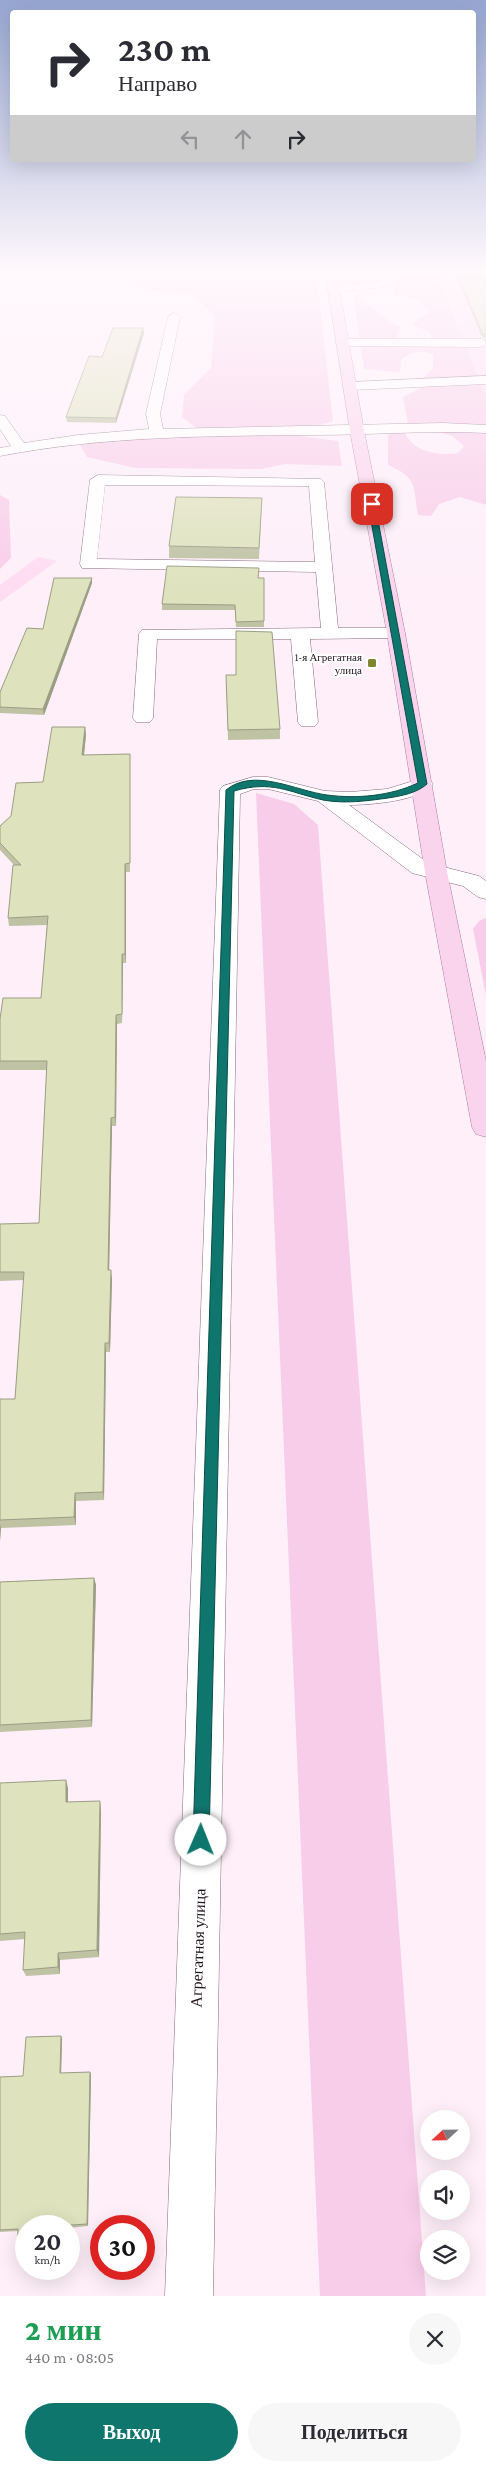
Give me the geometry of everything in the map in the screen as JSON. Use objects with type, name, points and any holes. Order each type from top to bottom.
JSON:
[{"type":"main road","points":[[349,376],[357,431],[423,784],[436,872],[481,1074],[486,1127]]},
{"type":"street","points":[[157,433],[153,414],[161,376]]},
{"type":"street","points":[[351,386],[486,380]]},
{"type":"street","points":[[0,419],[19,447]]},
{"type":"street","points":[[0,452],[19,447],[157,433],[357,431],[432,428],[486,430]]},
{"type":"street","points":[[324,567],[88,564],[98,480],[316,482],[324,567],[330,633]]},
{"type":"street","points":[[300,633],[308,722]]},
{"type":"street","points":[[143,718],[148,634],[396,633]]},
{"type":"street","name":"Агрегатная улица","points":[[188,2296],[230,790],[253,783],[268,782],[325,797]]},
{"type":"street","points":[[325,797],[355,800],[381,797],[404,793],[423,784]]},
{"type":"street","points":[[325,797],[420,868],[471,881],[486,892]]},
{"type":"shaded area","points":[[203,376],[328,376],[333,421],[320,425],[279,427],[292,435],[338,441],[342,466],[285,464],[261,469],[135,468],[87,457],[80,445],[129,438],[208,437],[182,417],[184,395]]},
{"type":"shaded area","points":[[477,376],[486,376],[485,396]]},
{"type":"shaded area","points":[[478,376],[486,396],[486,505],[460,497],[439,504],[431,516],[418,515],[414,490],[409,479],[405,474],[388,465],[388,435],[404,430],[413,443],[426,451],[442,454],[458,453],[464,446],[452,436],[408,424],[403,397],[427,385],[424,377]]},
{"type":"shaded area","points":[[0,495],[9,500],[11,558],[0,569]]},
{"type":"shaded area","points":[[38,557],[57,561],[0,602],[0,585]]},
{"type":"shaded area","points":[[256,793],[294,804],[318,825],[421,2230],[420,2280],[425,2280],[426,2296],[320,2296]]},
{"type":"shaded area","points":[[486,918],[486,995],[473,929],[479,921]]},
{"type":"building","points":[[81,376],[129,376],[116,418],[66,417]]},
{"type":"building","points":[[176,497],[262,498],[259,548],[169,546]]},
{"type":"building","points":[[167,566],[259,568],[258,578],[264,578],[264,621],[236,622],[235,605],[162,604]]},
{"type":"building","points":[[54,578],[92,578],[43,709],[0,707],[0,692],[27,628],[43,629]]},
{"type":"building","points":[[236,631],[272,632],[280,729],[228,730],[226,675],[236,675]]},
{"type":"building","points":[[52,727],[85,727],[82,755],[130,754],[130,863],[125,864],[125,954],[122,954],[122,1014],[116,1015],[115,1117],[111,1118],[108,1270],[111,1270],[109,1343],[105,1343],[103,1492],[75,1493],[74,1517],[0,1520],[0,1399],[15,1399],[24,1272],[0,1272],[0,1224],[39,1223],[47,1061],[0,1061],[0,1019],[3,998],[41,998],[48,916],[8,918],[13,865],[21,865],[0,843],[0,826],[11,816],[16,783],[43,782]]},
{"type":"building","points":[[94,1578],[91,1720],[0,1725],[0,1582]]},
{"type":"building","points":[[66,1780],[66,1802],[100,1801],[97,1950],[58,1953],[58,1967],[23,1970],[25,1932],[0,1934],[0,1783]]},
{"type":"building","points":[[61,2036],[60,2073],[90,2072],[87,2224],[80,2224],[80,2215],[15,2215],[15,2229],[0,2230],[0,2077],[23,2076],[26,2037]]},
{"type":"place","name":"1-я Агрегатная улица","points":[[372,663]]},
{"type":"route","points":[[201,1840],[230,790],[234,787],[268,782],[325,797],[355,800],[404,793],[423,784],[372,504]]}]
